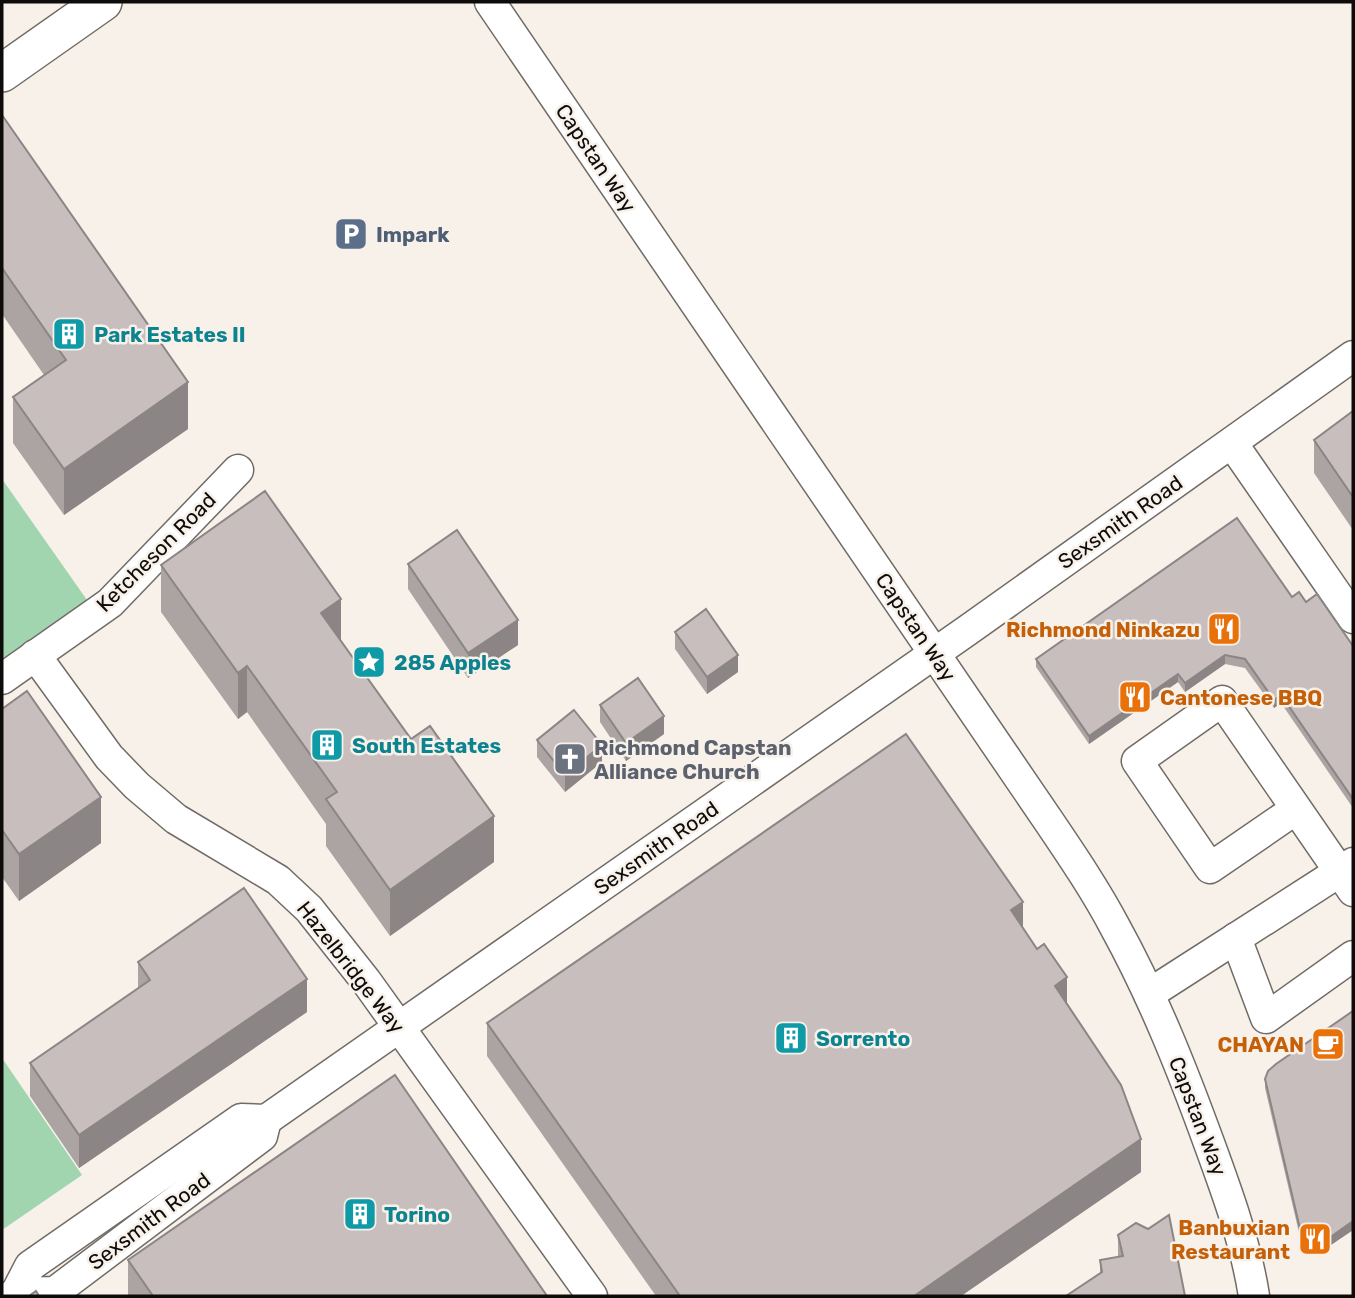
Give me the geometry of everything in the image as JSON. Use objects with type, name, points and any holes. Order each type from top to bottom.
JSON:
[{"type":"main road","points":[[2,74],[103,2]]},
{"type":"street","name":"Capstan Way","points":[[490,2],[1082,871],[1115,926],[1149,994],[1189,1088],[1222,1176],[1254,1296]]},
{"type":"street","name":"Sexsmith Road","points":[[13,1295],[30,1266],[64,1241],[241,1119],[266,1120],[934,654],[1353,356]]},
{"type":"street","points":[[1232,443],[1353,618]]},
{"type":"street","name":"Ketcheson Road","points":[[2,679],[110,603],[238,470]]},
{"type":"street","name":"Hazelbridge Way","points":[[35,655],[109,757],[137,786],[176,819],[278,880],[309,908],[336,941],[592,1296]]},
{"type":"street","points":[[1149,994],[1236,938],[1349,875],[1296,809],[1222,701],[1137,761],[1210,868],[1296,809]]},
{"type":"street","points":[[1236,938],[1266,1018],[1353,957]]},
{"type":"street","name":"Sexsmith Road","points":[[13,1295],[57,1294],[262,1136],[266,1120]]},
{"type":"street","points":[[57,1294],[51,1273],[53,1260],[64,1241]]},
{"type":"green space","points":[[2,479],[87,600],[2,660]]},
{"type":"green space","points":[[2,1058],[82,1175],[2,1230]]},
{"type":"building","name":"Park Estates II","points":[[2,115],[188,382],[64,469],[13,397],[66,360],[2,268]]},
{"type":"building","points":[[1353,411],[1353,497],[1314,440]]},
{"type":"building","name":"South Estates","points":[[265,491],[341,599],[321,613],[411,739],[430,726],[494,816],[390,890],[326,799],[337,792],[247,666],[238,673],[161,565]]},
{"type":"building","points":[[1237,518],[1292,597],[1299,592],[1306,602],[1317,594],[1353,646],[1353,799],[1281,695],[1274,700],[1245,659],[1225,655],[1185,683],[1178,674],[1089,736],[1036,659]]},
{"type":"building","points":[[457,530],[518,620],[468,653],[408,564]]},
{"type":"building","points":[[706,609],[738,655],[707,677],[675,632]]},
{"type":"building","points":[[638,678],[664,716],[626,743],[600,705]]},
{"type":"building","points":[[27,691],[101,797],[19,854],[2,830],[2,709]]},
{"type":"building","points":[[574,710],[602,745],[565,775],[537,740]]},
{"type":"building","name":"Sorrento","points":[[906,734],[1023,902],[1011,910],[1037,949],[1044,944],[1067,977],[1055,986],[1121,1085],[1141,1139],[914,1296],[680,1296],[487,1023]]},
{"type":"building","points":[[244,888],[307,979],[79,1135],[30,1063],[150,980],[138,962]]},
{"type":"building","points":[[1353,1011],[1353,1221],[1315,1245],[1301,1233],[1265,1079],[1268,1071],[1276,1064]]},
{"type":"building","name":"Torino","points":[[395,1075],[547,1296],[153,1296],[128,1260]]},
{"type":"building","points":[[1169,1215],[1185,1296],[1066,1296],[1102,1272],[1100,1260],[1123,1256],[1118,1235],[1136,1223],[1148,1229]]},
{"type":"place","name":"Impark","points":[[351,234]]},
{"type":"place","name":"Park Estates II","points":[[69,334]]},
{"type":"place","name":"Richmond Ninkazu","points":[[1224,629]]},
{"type":"place","name":"285 Apples","points":[[369,662]]},
{"type":"place","name":"Cantonese BBQ","points":[[1135,697]]},
{"type":"place","name":"South Estates","points":[[327,745]]},
{"type":"place","name":"Richmond Capstan Alliance Church","points":[[570,759]]},
{"type":"place","name":"Sorrento","points":[[791,1038]]},
{"type":"place","name":"CHAYAN","points":[[1328,1044]]},
{"type":"place","name":"Torino","points":[[360,1214]]},
{"type":"place","name":"Banbuxian Restaurant","points":[[1315,1239]]}]
